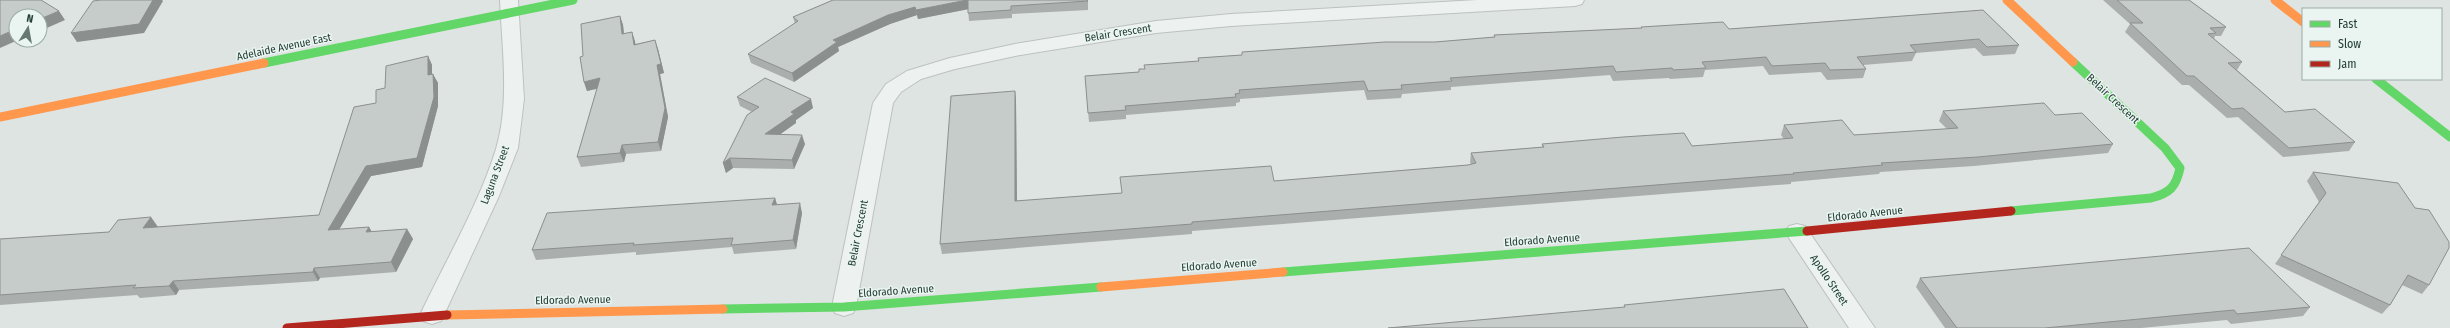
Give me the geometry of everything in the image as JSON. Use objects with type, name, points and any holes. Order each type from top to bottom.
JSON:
[{"type":"street","name":"Adelaide Avenue East","points":[[0,117],[510,7],[573,0]]},
{"type":"street","name":"Belair Crescent","points":[[844,307],[882,103],[893,88],[914,75],[950,64],[1015,50],[1156,27],[1254,18],[1575,0]]},
{"type":"street","name":"Belair Crescent","points":[[2007,0],[2165,148],[2180,168],[2177,186],[2168,194],[2151,198]]},
{"type":"street","points":[[2275,0],[2302,21]]},
{"type":"street","name":"Laguna Street","points":[[432,315],[488,196],[507,148],[514,99],[510,7]]},
{"type":"street","points":[[2377,80],[2450,137]]},
{"type":"street","name":"Eldorado Avenue","points":[[287,328],[432,315],[844,307],[1797,232],[2151,198]]},
{"type":"street","name":"Apollo Street","points":[[1797,232],[1862,328]]},
{"type":"building","points":[[0,0],[41,0],[59,11],[48,16],[48,8],[8,8],[8,32],[0,36]]},
{"type":"building","points":[[153,0],[139,24],[71,33],[93,1]]},
{"type":"building","points":[[833,0],[967,0],[916,10],[915,7],[888,15],[833,40],[837,42],[792,73],[748,54],[798,21],[793,17]]},
{"type":"building","points":[[968,0],[1088,1],[1011,6],[1011,10],[968,13]]},
{"type":"building","points":[[2117,0],[2189,0],[2226,27],[2210,28],[2216,33],[2208,34],[2242,62],[2228,63],[2285,112],[2315,109],[2355,142],[2289,148],[2243,108],[2232,109],[2194,76],[2187,76],[2130,23],[2143,23]]},
{"type":"building","points":[[1983,10],[2019,45],[1987,47],[1979,39],[1910,45],[1916,52],[1857,57],[1866,69],[1830,70],[1825,63],[1772,66],[1766,57],[1702,62],[1706,68],[1673,70],[1672,68],[1616,72],[1613,66],[1450,78],[1452,81],[1401,85],[1402,89],[1368,91],[1364,81],[1239,90],[1240,93],[1235,94],[1236,97],[1125,106],[1126,110],[1088,113],[1085,76],[1139,72],[1139,69],[1145,69],[1144,65],[1199,61],[1198,58],[1242,55],[1242,52],[1385,42],[1435,42],[1495,37],[1494,35],[1642,28],[1641,27],[1723,22],[1729,29]]},
{"type":"building","points":[[620,16],[622,34],[632,32],[634,45],[655,40],[661,64],[657,65],[665,108],[658,142],[622,145],[620,153],[577,157],[600,78],[584,82],[580,57],[583,56],[581,24]]},
{"type":"building","points":[[428,56],[428,75],[433,74],[434,97],[417,158],[366,166],[328,230],[369,227],[366,232],[407,229],[391,262],[314,268],[313,272],[173,281],[169,286],[133,288],[136,285],[0,295],[0,239],[109,232],[118,220],[151,217],[143,228],[319,215],[354,107],[376,103],[376,90],[385,88],[386,66]]},
{"type":"building","points":[[765,78],[811,99],[791,112],[794,114],[765,134],[802,135],[792,160],[730,158],[723,163],[747,115],[759,107],[737,97]]},
{"type":"building","points":[[1015,91],[1015,201],[1122,193],[1120,177],[1271,166],[1274,181],[1468,165],[1476,163],[1471,153],[1544,147],[1542,144],[1623,137],[1684,133],[1692,146],[1793,138],[1784,125],[1842,120],[1854,135],[1958,128],[1943,111],[2044,103],[2055,115],[2082,113],[2113,144],[1978,157],[1881,163],[1883,165],[1793,173],[1794,174],[1192,222],[1192,224],[940,244],[951,96]]},
{"type":"building","points":[[2313,172],[2398,183],[2415,208],[2429,210],[2449,242],[2449,248],[2429,285],[2408,275],[2390,305],[2281,255],[2326,193]]},
{"type":"building","points":[[775,198],[772,205],[800,203],[793,240],[731,245],[733,238],[532,250],[547,213]]},
{"type":"building","points":[[2249,248],[2310,307],[2237,314],[2234,310],[2045,328],[1957,328],[1920,278]]},
{"type":"building","points":[[1784,289],[1808,328],[1388,328],[1625,307],[1624,305]]},
{"type":"traffic: fast","points":[[264,63],[573,0]]},
{"type":"traffic: fast","points":[[2011,211],[2151,198],[2169,192],[2177,182],[2180,168],[2165,148],[2073,62]]},
{"type":"traffic: fast","points":[[2377,80],[2450,137]]},
{"type":"traffic: fast","points":[[1283,272],[1807,231]]},
{"type":"traffic: fast","points":[[723,309],[844,307],[1101,287]]},
{"type":"traffic: slow","points":[[2007,0],[2073,62]]},
{"type":"traffic: slow","points":[[2275,0],[2302,21]]},
{"type":"traffic: slow","points":[[0,117],[264,63]]},
{"type":"traffic: slow","points":[[1101,287],[1283,272]]},
{"type":"traffic: slow","points":[[447,315],[723,309]]},
{"type":"traffic: jam","points":[[1807,231],[2011,211]]},
{"type":"traffic: jam","points":[[287,328],[447,315]]}]
